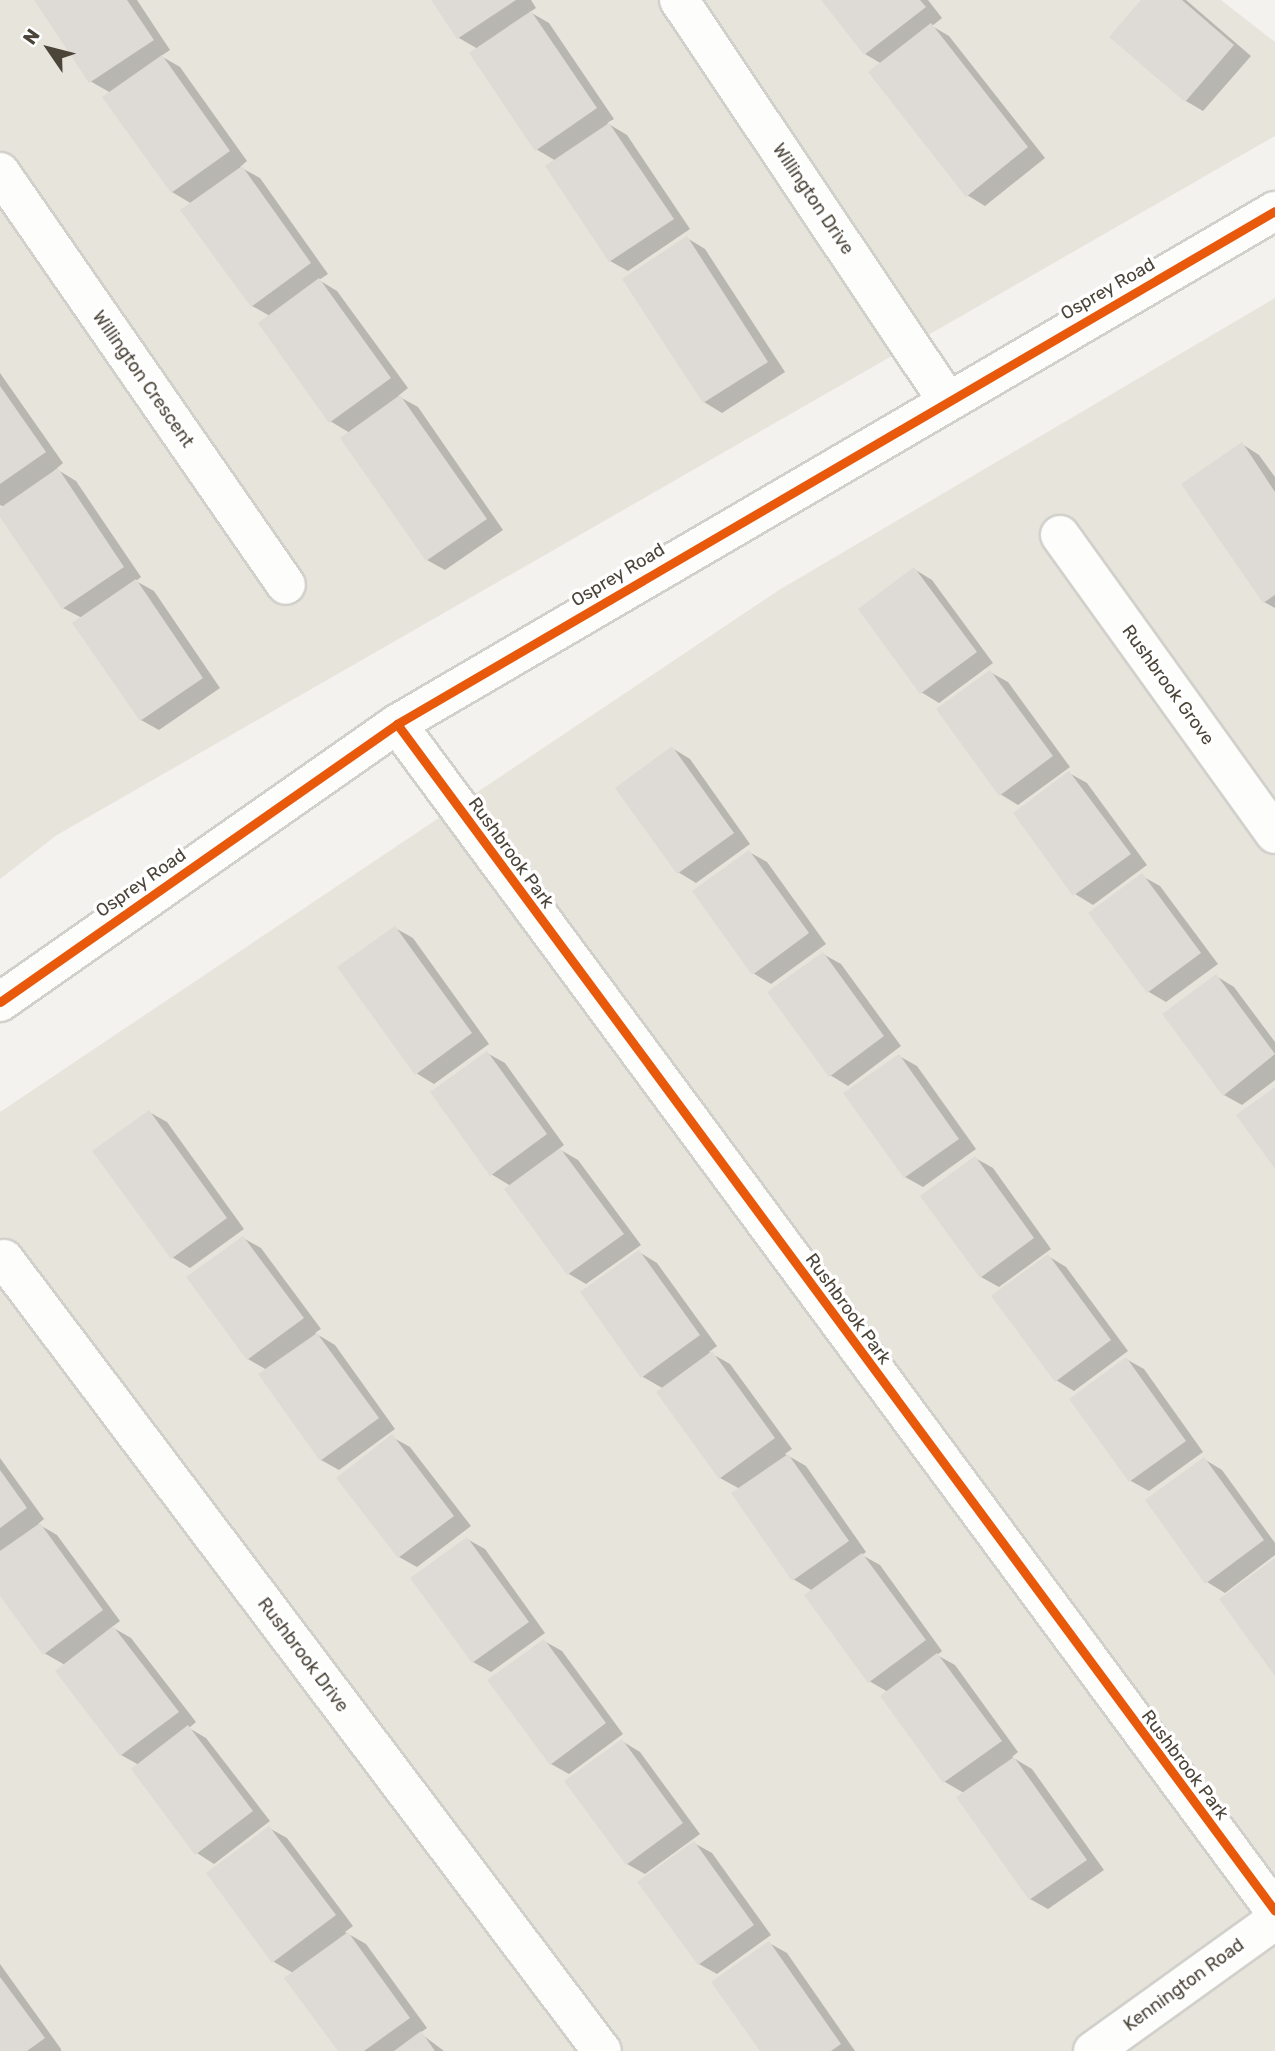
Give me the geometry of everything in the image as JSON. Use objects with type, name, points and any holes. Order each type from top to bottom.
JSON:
[{"type":"street","name":"Willington Drive","points":[[679,0],[946,399]]},
{"type":"street","name":"Willington Crescent","points":[[0,172],[286,586]]},
{"type":"street","name":"Osprey Road","points":[[0,1002],[397,724],[946,399],[1275,211]]},
{"type":"street","name":"Rushbrook Grove","points":[[1060,535],[1275,834]]},
{"type":"street","name":"Rushbrook Park","points":[[397,724],[1275,1911]]},
{"type":"street","name":"Rushbrook Drive","points":[[4,1259],[602,2051]]},
{"type":"street","name":"Kennington Road","points":[[1093,2051],[1275,1920]]},
{"type":"shaded area","points":[[0,0],[1221,0],[1275,42],[1275,136],[57,835],[0,879]]},
{"type":"shaded area","points":[[1275,298],[1275,2051],[0,2051],[0,1112],[779,590]]},
{"type":"building","points":[[34,0],[127,0],[154,40],[89,83]]},
{"type":"building","points":[[431,0],[516,0],[457,39]]},
{"type":"building","points":[[821,0],[920,0],[926,7],[864,55]]},
{"type":"building","points":[[1141,0],[1182,0],[1234,45],[1185,102],[1109,37]]},
{"type":"building","points":[[531,11],[597,108],[535,151],[469,53]]},
{"type":"building","points":[[931,23],[1028,147],[966,197],[868,72]]},
{"type":"building","points":[[162,55],[230,151],[171,193],[102,97]]},
{"type":"building","points":[[609,123],[674,219],[609,262],[545,166]]},
{"type":"building","points":[[242,166],[311,263],[251,307],[180,210]]},
{"type":"building","points":[[687,236],[768,362],[703,403],[622,279]]},
{"type":"building","points":[[319,278],[391,378],[329,423],[258,323]]},
{"type":"building","points":[[0,386],[46,452],[0,484]]},
{"type":"building","points":[[400,395],[487,519],[426,561],[340,438]]},
{"type":"building","points":[[1242,442],[1275,492],[1275,595],[1263,603],[1181,484]]},
{"type":"building","points":[[58,468],[124,567],[62,609],[0,517],[0,508]]},
{"type":"building","points":[[914,567],[977,652],[920,694],[858,609]]},
{"type":"building","points":[[136,579],[203,678],[140,721],[72,623]]},
{"type":"building","points":[[990,670],[1053,756],[999,796],[936,709]]},
{"type":"building","points":[[672,746],[734,833],[677,874],[615,788]]},
{"type":"building","points":[[1069,771],[1131,854],[1073,896],[1013,813]]},
{"type":"building","points":[[749,850],[809,933],[752,975],[692,891]]},
{"type":"building","points":[[1142,873],[1201,953],[1147,993],[1088,913]]},
{"type":"building","points":[[395,926],[472,1033],[415,1075],[337,967]]},
{"type":"building","points":[[823,952],[884,1036],[829,1077],[767,992]]},
{"type":"building","points":[[1216,974],[1275,1054],[1223,1096],[1162,1014]]},
{"type":"building","points":[[487,1051],[547,1134],[490,1176],[430,1092]]},
{"type":"building","points":[[899,1054],[959,1139],[904,1178],[843,1093]]},
{"type":"building","points":[[1275,1087],[1275,1169],[1236,1115]]},
{"type":"building","points":[[149,1110],[227,1218],[171,1259],[92,1151]]},
{"type":"building","points":[[560,1148],[624,1234],[567,1275],[504,1189]]},
{"type":"building","points":[[975,1156],[1034,1238],[980,1278],[920,1196]]},
{"type":"building","points":[[243,1236],[304,1318],[247,1360],[186,1277]]},
{"type":"building","points":[[639,1250],[700,1335],[641,1378],[580,1292]]},
{"type":"building","points":[[1048,1254],[1111,1340],[1055,1382],[991,1296]]},
{"type":"building","points":[[317,1333],[379,1418],[320,1461],[258,1374]]},
{"type":"building","points":[[712,1351],[775,1438],[719,1479],[656,1392]]},
{"type":"building","points":[[1126,1357],[1186,1441],[1129,1482],[1069,1399]]},
{"type":"building","points":[[392,1434],[454,1516],[398,1558],[336,1478]]},
{"type":"building","points":[[788,1454],[849,1541],[792,1581],[731,1493]]},
{"type":"building","points":[[1204,1457],[1264,1540],[1205,1584],[1145,1500]]},
{"type":"building","points":[[0,1470],[27,1508],[0,1528]]},
{"type":"building","points":[[40,1523],[103,1610],[43,1655],[0,1596],[0,1551]]},
{"type":"building","points":[[467,1537],[529,1622],[472,1663],[410,1578]]},
{"type":"building","points":[[862,1553],[926,1640],[868,1683],[804,1595]]},
{"type":"building","points":[[1275,1558],[1275,1676],[1219,1599]]},
{"type":"building","points":[[113,1626],[179,1712],[120,1756],[55,1671]]},
{"type":"building","points":[[544,1639],[606,1723],[550,1765],[487,1680]]},
{"type":"building","points":[[937,1653],[1002,1741],[943,1783],[880,1696]]},
{"type":"building","points":[[188,1725],[253,1811],[195,1855],[131,1769]]},
{"type":"building","points":[[622,1739],[683,1823],[626,1865],[564,1781]]},
{"type":"building","points":[[1014,1757],[1087,1860],[1029,1900],[956,1797]]},
{"type":"building","points":[[269,1826],[336,1915],[272,1963],[206,1873]]},
{"type":"building","points":[[694,1841],[754,1925],[698,1965],[637,1882]]},
{"type":"building","points":[[348,1932],[410,2018],[364,2051],[338,2051],[284,1978]]},
{"type":"building","points":[[769,1941],[841,2044],[831,2051],[760,2051],[711,1982]]},
{"type":"building","points":[[0,1977],[45,2038],[27,2051],[0,2051]]},
{"type":"building","points":[[421,2031],[435,2051],[394,2051]]},
{"type":"cycle path","points":[[0,1002],[397,724],[1275,211]]},
{"type":"cycle path","points":[[397,724],[1275,1911]]}]
